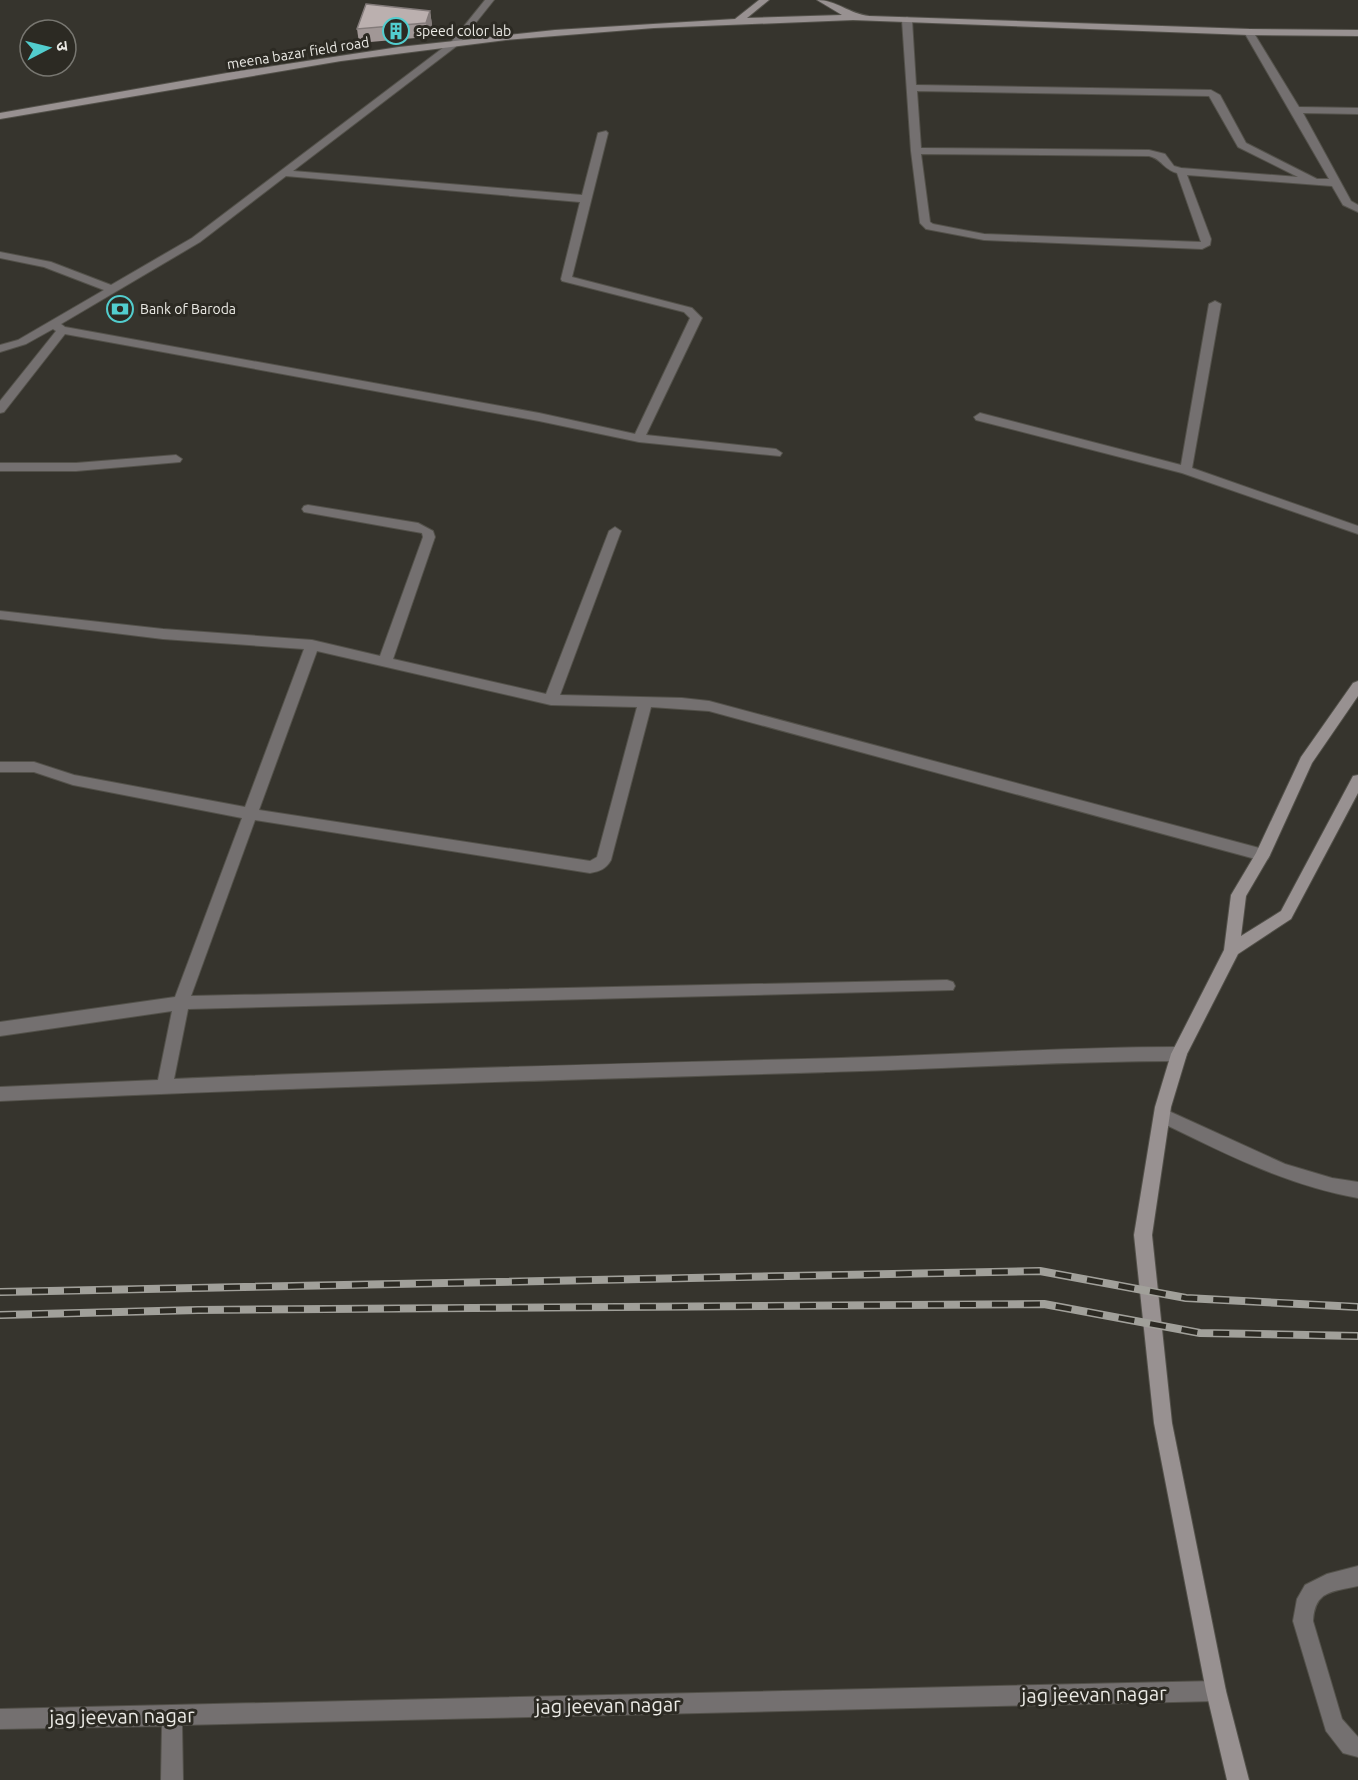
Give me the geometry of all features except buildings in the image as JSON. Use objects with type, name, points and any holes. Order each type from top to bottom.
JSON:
[{"type":"main road","points":[[739,20],[765,0]]},
{"type":"main road","points":[[821,0],[853,17]]},
{"type":"main road","name":"meena bazar field road","points":[[0,116],[152,88],[455,43],[591,29],[739,20],[853,17],[1249,33],[1358,33]]},
{"type":"main road","points":[[1238,1780],[1216,1691],[1162,1423],[1143,1235],[1162,1115],[1179,1054],[1232,950],[1239,895],[1263,855],[1306,761],[1358,686]]},
{"type":"main road","points":[[1232,950],[1286,915],[1358,780]]},
{"type":"street","points":[[0,349],[58,327],[112,289],[196,240],[455,43],[490,0]]},
{"type":"street","points":[[907,20],[916,151],[926,224],[936,229],[984,237],[1202,246],[1206,243],[1206,238],[1181,171]]},
{"type":"street","points":[[1249,33],[1296,110],[1335,183],[1347,202],[1358,209]]},
{"type":"street","points":[[912,88],[1211,93],[1215,95],[1242,145],[1314,181]]},
{"type":"street","points":[[1296,110],[1358,111]]},
{"type":"street","points":[[603,134],[566,279],[688,310],[696,318],[639,438]]},
{"type":"street","points":[[916,151],[1149,153],[1161,156],[1170,168],[1181,171],[1335,183]]},
{"type":"street","points":[[284,173],[586,199]]},
{"type":"street","points":[[0,255],[47,264],[112,289]]},
{"type":"street","points":[[1186,470],[1215,304]]},
{"type":"street","points":[[58,327],[539,417],[639,438],[776,453]]},
{"type":"street","points":[[0,409],[58,327]]},
{"type":"street","points":[[980,417],[1186,470],[1358,530]]},
{"type":"street","points":[[0,467],[76,467],[176,459]]},
{"type":"street","points":[[308,509],[418,527],[427,531],[428,544],[385,662]]},
{"type":"street","points":[[551,700],[615,531]]},
{"type":"street","points":[[0,615],[163,634],[312,645],[551,700],[682,703],[709,706],[1263,855]]},
{"type":"street","points":[[164,1088],[182,1003],[312,645]]},
{"type":"street","points":[[0,767],[33,767],[73,780],[251,814],[590,867],[599,865],[606,851],[645,703]]},
{"type":"street","points":[[0,1029],[182,1003],[947,986]]},
{"type":"street","points":[[0,1094],[302,1080],[921,1063],[1085,1054],[1179,1054]]},
{"type":"street","points":[[1162,1115],[1275,1169],[1332,1187],[1358,1190]]},
{"type":"street","points":[[1358,1576],[1316,1587],[1306,1598],[1303,1621],[1332,1724],[1350,1746],[1358,1747]]},
{"type":"street","name":"jag jeevan nagar","points":[[0,1719],[1216,1691]]},
{"type":"street","points":[[172,1715],[172,1780]]},
{"type":"railway","points":[[0,1292],[1040,1271],[1186,1298],[1358,1307]]},
{"type":"railway","points":[[0,1315],[198,1310],[1044,1304],[1200,1333],[1358,1336]]},
{"type":"place","name":"speed color lab","points":[[396,31]]},
{"type":"place","name":"Bank of Baroda","points":[[120,309]]}]
